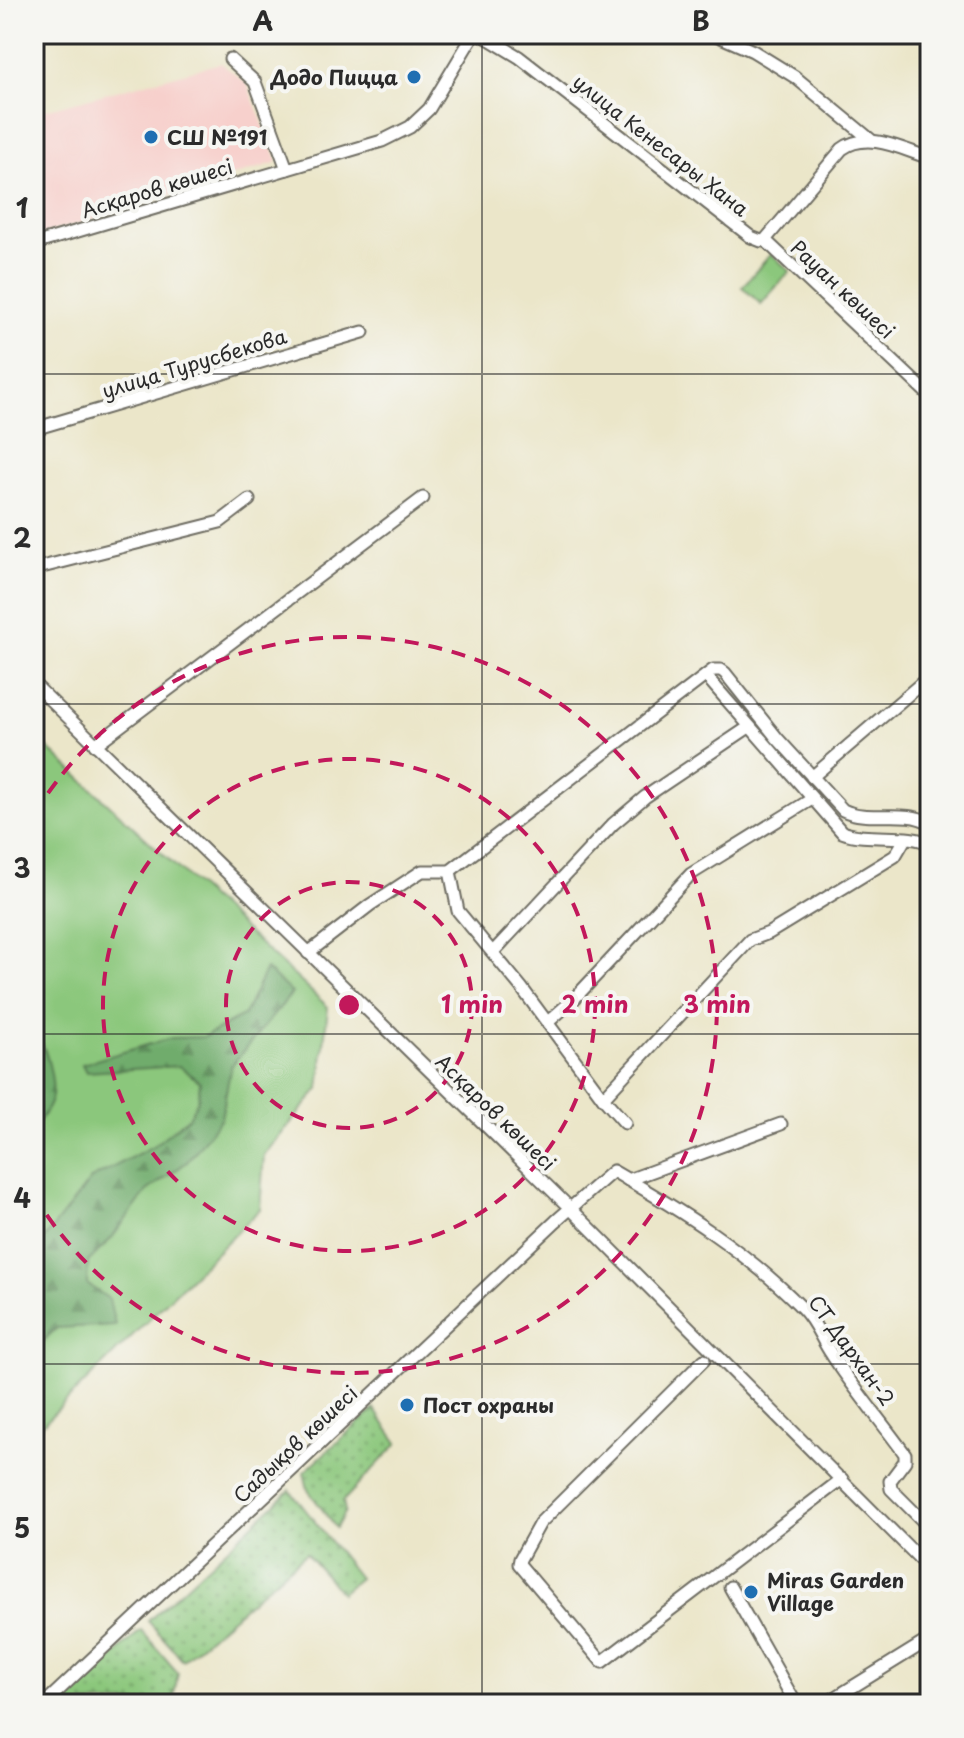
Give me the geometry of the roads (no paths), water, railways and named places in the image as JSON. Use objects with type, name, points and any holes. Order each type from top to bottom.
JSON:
[{"type":"street","name":"Асқаров көшесі","points":[[34,244],[382,141],[410,127],[429,109],[474,34]]},
{"type":"street","name":"улица Кенесары Хана","points":[[481,34],[519,57],[751,237],[765,240]]},
{"type":"street","points":[[714,34],[753,51],[795,77],[871,140],[930,158]]},
{"type":"street","points":[[230,59],[255,82],[287,169]]},
{"type":"street","points":[[765,240],[842,149],[851,143],[871,140]]},
{"type":"street","name":"Рауан көшесі","points":[[765,240],[930,396]]},
{"type":"street","name":"улица Турусбекова","points":[[34,429],[363,332]]},
{"type":"street","points":[[95,745],[423,498]]},
{"type":"street","points":[[34,569],[220,522],[249,500]]},
{"type":"street","points":[[308,953],[370,905],[422,871],[450,871],[713,670],[725,673],[777,738],[848,813],[925,820],[930,808]]},
{"type":"street","points":[[706,676],[716,693],[842,832],[853,836],[923,840],[930,844]]},
{"type":"street","points":[[812,777],[930,676]]},
{"type":"street","name":"Асқаров көшесі","points":[[34,684],[571,1209],[930,1569]]},
{"type":"street","points":[[493,952],[613,824],[645,797],[749,727]]},
{"type":"street","points":[[548,1022],[573,1000],[691,874],[812,799]]},
{"type":"street","points":[[603,1098],[750,940],[769,933],[895,856],[905,839]]},
{"type":"street","points":[[450,871],[458,911],[625,1123]]},
{"type":"street","points":[[571,1209],[613,1171],[628,1180],[781,1124]]},
{"type":"street","name":"СТ Дархан-2","points":[[628,1180],[708,1227],[739,1250],[803,1309],[818,1328],[830,1353],[905,1454],[905,1461],[890,1481],[891,1489],[930,1528]]},
{"type":"street","name":"Садықов көшесі","points":[[44,1704],[571,1209]]},
{"type":"street","points":[[704,1360],[540,1523],[520,1559],[519,1564],[602,1662],[842,1479]]},
{"type":"street","points":[[730,1587],[796,1704]]},
{"type":"street","points":[[825,1704],[930,1639]]},
{"type":"place","name":"Додо Пицца","points":[[414,77]]},
{"type":"place","name":"СШ №191","points":[[151,137]]},
{"type":"place","name":"Пост охраны","points":[[407,1405]]},
{"type":"place","name":"Miras Garden Village","points":[[751,1592]]}]
